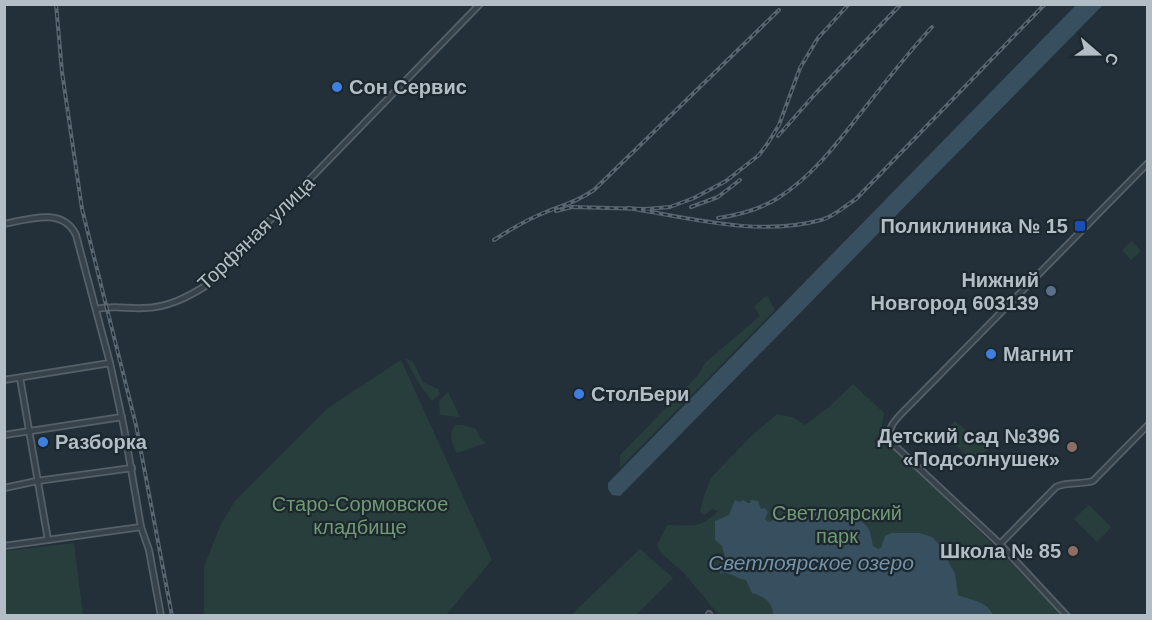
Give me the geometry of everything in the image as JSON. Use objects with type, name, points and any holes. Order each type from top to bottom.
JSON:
[{"type":"street","name":"Торфяная улица","points":[[96,309],[116,306],[144,308],[159,306],[192,295],[207,285],[480,4]]},
{"type":"street","points":[[1067,615],[1000,544],[893,444],[889,433],[903,412],[1148,163]]},
{"type":"street","points":[[4,224],[51,217],[64,220],[76,235],[110,363],[132,468],[141,527],[161,615]]},
{"type":"street","points":[[4,380],[110,363]]},
{"type":"street","points":[[20,378],[48,540]]},
{"type":"street","points":[[4,435],[122,417]]},
{"type":"street","points":[[1000,544],[1056,487],[1061,484],[1084,484],[1093,481],[1148,425]]},
{"type":"street","points":[[4,488],[37,481],[132,468]]},
{"type":"street","points":[[4,546],[141,527]]},
{"type":"green space","points":[[1132,241],[1141,251],[1131,260],[1122,250]]},
{"type":"green space","points":[[767,295],[775,310],[620,468],[620,455],[699,374],[705,363],[760,316],[754,307]]},
{"type":"green space","points":[[405,358],[413,362],[423,382],[438,389],[440,394],[432,401],[418,382]]},
{"type":"green space","name":"Старо-Сормовское кладбище","points":[[401,360],[492,560],[446,615],[204,615],[204,567],[220,526],[235,501],[328,408]]},
{"type":"green space","name":"Светлоярский парк","points":[[853,384],[884,413],[880,436],[1063,615],[719,615],[684,573],[661,553],[657,545],[667,525],[700,524],[718,511],[712,509],[704,515],[700,512],[711,478],[750,437],[777,414],[792,417],[805,425],[829,407]]},
{"type":"green space","points":[[448,392],[460,417],[440,415],[439,401]]},
{"type":"green space","points":[[955,421],[988,449],[976,463],[943,435]]},
{"type":"green space","points":[[455,425],[476,429],[480,438],[486,443],[457,453],[451,436]]},
{"type":"green space","points":[[1089,505],[1111,527],[1097,542],[1074,519]]},
{"type":"green space","points":[[74,543],[83,615],[5,615],[5,551]]},
{"type":"green space","points":[[640,549],[673,578],[636,615],[571,615]]},
{"type":"water","points":[[1076,5],[1103,5],[620,496],[612,495],[608,489],[608,483]]},
{"type":"water","name":"Светлоярское озеро","points":[[735,500],[748,503],[751,500],[758,501],[761,509],[765,508],[768,512],[765,519],[769,522],[778,518],[782,519],[796,509],[827,507],[826,511],[829,513],[844,514],[865,525],[870,532],[873,546],[878,549],[881,548],[885,536],[891,533],[919,533],[932,537],[946,551],[955,573],[958,595],[987,606],[993,615],[773,615],[770,603],[752,593],[746,580],[727,573],[720,573],[719,570],[725,557],[722,546],[715,540],[715,521],[729,515]]},
{"type":"railway","points":[[56,4],[62,72],[82,209],[136,425],[172,616]]},
{"type":"railway","points":[[556,211],[572,207],[646,209],[670,207],[694,198],[726,181],[759,155],[768,143],[779,125],[800,68],[818,38],[849,4]]},
{"type":"railway","points":[[778,136],[901,4]]},
{"type":"railway","points":[[628,208],[700,221],[773,227],[797,225],[830,216],[856,199],[1045,4]]},
{"type":"railway","points":[[494,240],[526,221],[594,190],[779,10]]},
{"type":"railway","points":[[718,218],[764,205],[778,198],[803,179],[835,145],[932,27]]},
{"type":"railway","points":[[691,207],[718,197],[740,180]]},
{"type":"place","name":"Сон Сервис","points":[[337,87]]},
{"type":"place","name":"Поликлиника № 15","points":[[1080,226]]},
{"type":"place","name":"Нижний Новгород 603139","points":[[1051,291]]},
{"type":"place","name":"Магнит","points":[[991,354]]},
{"type":"place","name":"СтолБери","points":[[579,394]]},
{"type":"place","name":"Разборка","points":[[43,442]]},
{"type":"place","name":"Детский сад №396 «Подсолнушек»","points":[[1072,447]]},
{"type":"place","name":"Школа № 85","points":[[1073,551]]}]
